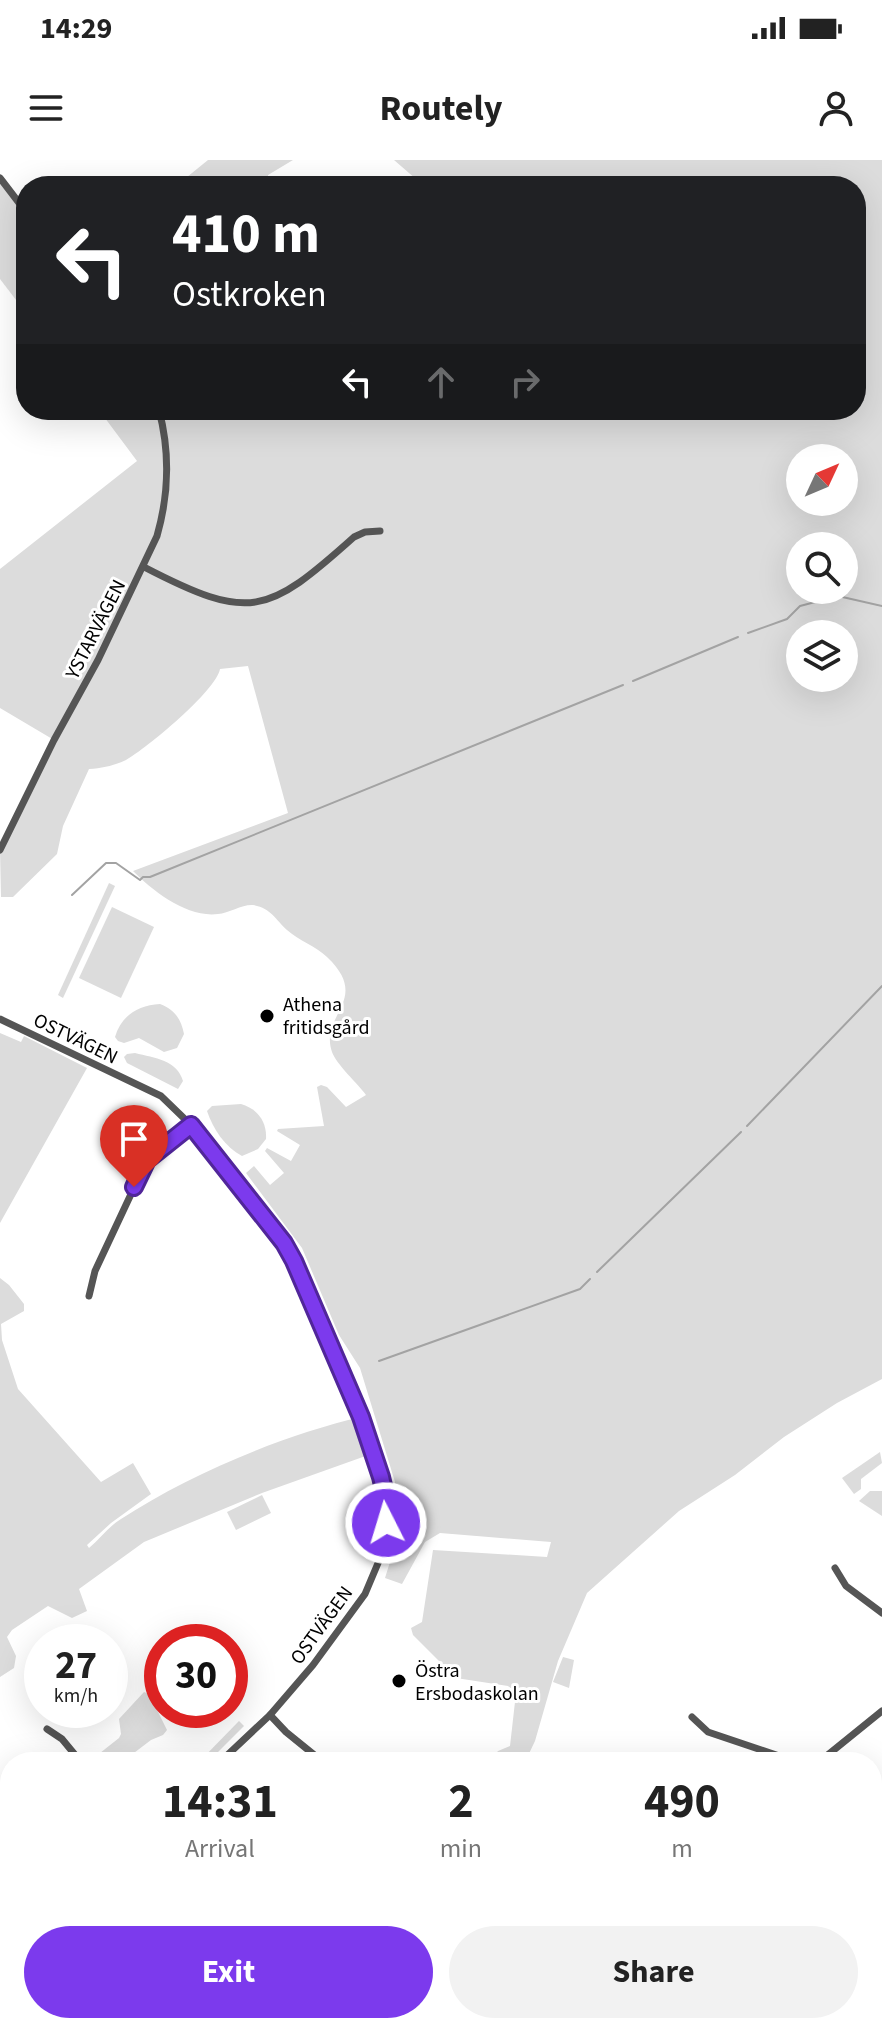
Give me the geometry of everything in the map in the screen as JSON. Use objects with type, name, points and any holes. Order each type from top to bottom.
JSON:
[{"type":"street","points":[[0,178],[16,199]]},
{"type":"street","name":"YSTARVÄGEN","points":[[0,850],[157,536],[168,462],[161,420]]},
{"type":"street","points":[[144,567],[190,590],[219,600],[236,603],[268,601],[292,589],[354,537],[380,531]]},
{"type":"street","name":"OSTVÄGEN","points":[[0,1019],[161,1096],[191,1125],[284,1243],[361,1417],[386,1498],[383,1548],[365,1594],[313,1665],[270,1715],[231,1752]]},
{"type":"street","points":[[89,1296],[95,1271],[147,1160],[191,1125]]},
{"type":"street","points":[[835,1568],[846,1586],[882,1613]]},
{"type":"street","points":[[831,1752],[882,1711]]},
{"type":"street","points":[[270,1715],[311,1752]]},
{"type":"street","points":[[692,1717],[708,1732],[767,1752]]},
{"type":"street","points":[[47,1729],[62,1739],[73,1752]]},
{"type":"shaded area","points":[[208,160],[293,160],[268,176],[188,176]]},
{"type":"shaded area","points":[[394,160],[882,160],[882,1379],[784,1437],[735,1475],[679,1511],[587,1593],[558,1661],[530,1752],[497,1752],[510,1746],[516,1693],[508,1686],[456,1678],[413,1635],[411,1628],[422,1622],[433,1550],[547,1557],[551,1542],[440,1533],[425,1542],[402,1584],[385,1578],[398,1521],[395,1482],[360,1368],[339,1335],[302,1248],[246,1173],[254,1166],[270,1185],[284,1173],[265,1151],[267,1148],[291,1161],[300,1145],[278,1129],[324,1126],[317,1087],[327,1087],[346,1107],[366,1095],[332,1052],[332,1027],[345,996],[340,972],[323,953],[292,934],[264,909],[249,905],[218,914],[194,912],[171,902],[133,871],[288,813],[248,666],[220,669],[207,691],[136,754],[121,762],[89,769],[63,826],[57,854],[13,897],[1,897],[0,850],[54,740],[0,708],[0,569],[137,461],[106,420],[866,420],[866,176],[412,176]]},
{"type":"shaded area","points":[[0,178],[16,199],[16,300],[0,279]]},
{"type":"shaded area","points":[[109,883],[115,886],[63,998],[58,995]]},
{"type":"shaded area","points":[[112,907],[154,927],[121,998],[79,978]]},
{"type":"shaded area","points":[[160,1004],[173,1012],[181,1024],[184,1034],[177,1048],[164,1052],[139,1038],[124,1043],[118,1041],[115,1037],[126,1018],[138,1009]]},
{"type":"shaded area","points":[[0,1033],[21,1042],[24,1036],[87,1068],[0,1223]]},
{"type":"shaded area","points":[[135,1053],[164,1061],[176,1068],[183,1081],[178,1089],[127,1063],[124,1057]]},
{"type":"shaded area","points":[[241,1104],[257,1113],[266,1133],[266,1139],[258,1149],[242,1156],[220,1137],[207,1111],[212,1106]]},
{"type":"shaded area","points":[[0,1278],[24,1304],[24,1311],[1,1324],[2,1340],[18,1389],[101,1482],[133,1463],[151,1494],[111,1523],[87,1545],[89,1548],[117,1522],[176,1487],[237,1458],[300,1434],[361,1417],[374,1453],[262,1493],[144,1542],[79,1589],[87,1611],[72,1618],[48,1606],[12,1630],[7,1637],[16,1656],[14,1668],[0,1677]]},
{"type":"shaded area","points":[[880,1452],[882,1463],[861,1479],[861,1489],[854,1494],[842,1478]]},
{"type":"shaded area","points":[[870,1491],[882,1491],[882,1516],[859,1501]]},
{"type":"shaded area","points":[[262,1495],[271,1513],[236,1530],[227,1512]]},
{"type":"shaded area","points":[[563,1657],[574,1660],[569,1688],[553,1682]]},
{"type":"shaded area","points":[[144,1692],[144,1728],[167,1730],[135,1752],[101,1752],[121,1734],[120,1728],[128,1728],[128,1709]]},
{"type":"shaded area","points":[[232,1728],[242,1728],[218,1752],[209,1752]]},
{"type":"waterway","points":[[748,633],[787,619],[800,606],[838,596],[882,606]]},
{"type":"waterway","points":[[633,681],[738,637]]},
{"type":"waterway","points":[[72,895],[106,863],[116,863],[140,880],[150,877],[623,685]]},
{"type":"waterway","points":[[747,1126],[882,986]]},
{"type":"waterway","points":[[597,1272],[741,1132]]},
{"type":"waterway","points":[[379,1361],[580,1289],[590,1279]]},
{"type":"place","name":"Athena fritidsgård","points":[[267,1016]]},
{"type":"place","name":"Östra Ersbodaskolan","points":[[399,1681]]},
{"type":"route","points":[[134,1187],[147,1160],[191,1125],[284,1243],[361,1417],[386,1498],[386,1523]]}]
